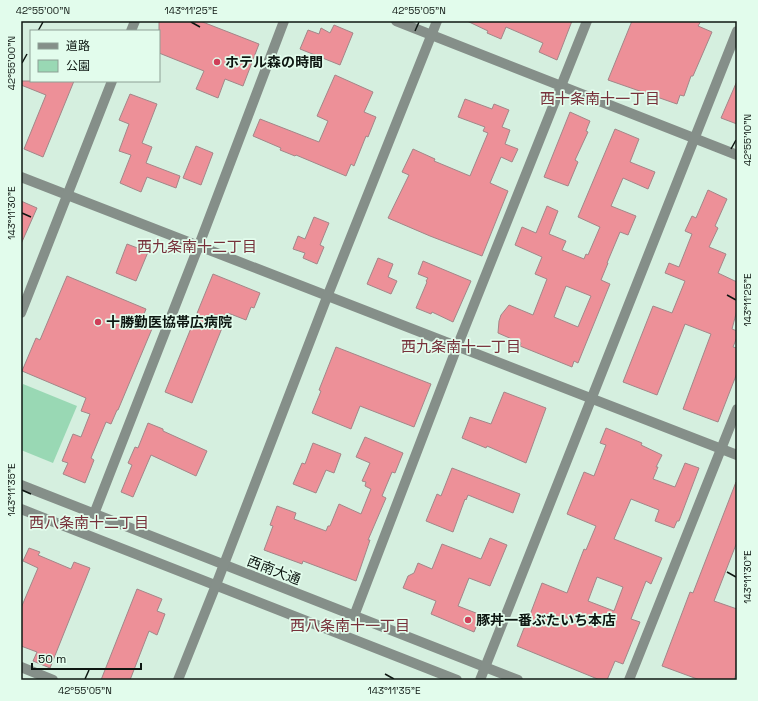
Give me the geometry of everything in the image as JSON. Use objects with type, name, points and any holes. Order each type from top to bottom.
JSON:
[{"type":"street","points":[[94,514],[199,245],[284,21]]},
{"type":"street","points":[[396,21],[737,155]]},
{"type":"street","points":[[178,680],[327,297],[437,21]]},
{"type":"street","points":[[354,616],[457,347],[587,21]]},
{"type":"street","points":[[480,680],[737,31]]},
{"type":"street","points":[[21,313],[112,82]]},
{"type":"street","points":[[21,177],[737,455]]},
{"type":"street","points":[[629,680],[737,409]]},
{"type":"street","name":"西南大通","points":[[21,485],[518,680]]},
{"type":"street","points":[[21,509],[457,680]]},
{"type":"street","points":[[21,667],[53,680]]},
{"type":"green space","points":[[23,384],[77,406],[53,463],[21,450],[21,390]]},
{"type":"building","name":"ホテル森の時間","points":[[159,21],[200,21],[259,44],[243,86],[225,79],[218,98],[196,89],[204,71],[160,53]]},
{"type":"building","points":[[467,21],[572,21],[557,60],[539,52],[543,43],[506,27],[501,39],[487,33],[488,31]]},
{"type":"building","points":[[632,21],[701,21],[698,26],[712,32],[693,76],[691,76],[684,96],[680,95],[677,104],[608,80]]},
{"type":"building","points":[[334,25],[353,33],[340,65],[300,49],[308,30],[319,34],[321,28],[330,33]]},
{"type":"building","points":[[335,75],[373,92],[364,112],[376,117],[368,137],[366,136],[354,166],[351,164],[346,176],[296,155],[295,156],[280,150],[281,148],[253,136],[260,119],[319,142],[328,121],[317,116]]},
{"type":"building","points":[[21,81],[74,82],[43,157],[24,149],[46,95],[21,85]]},
{"type":"building","points":[[737,81],[737,124],[721,118]]},
{"type":"building","points":[[130,94],[157,104],[142,143],[152,147],[146,163],[180,176],[176,188],[147,177],[141,192],[120,183],[131,155],[119,151],[129,124],[119,120]]},
{"type":"building","points":[[465,99],[492,109],[494,104],[509,110],[502,127],[510,130],[505,144],[518,149],[512,162],[501,157],[490,183],[508,191],[482,256],[388,218],[409,175],[402,172],[413,149],[435,159],[434,161],[470,176],[488,133],[483,131],[485,127],[458,117]]},
{"type":"building","points":[[570,112],[590,121],[586,131],[588,132],[575,160],[578,162],[568,186],[544,177]]},
{"type":"building","points":[[615,129],[639,139],[630,162],[655,172],[648,189],[623,178],[611,206],[636,216],[628,235],[620,232],[601,280],[610,284],[578,363],[574,361],[572,367],[520,346],[521,343],[498,333],[501,315],[509,305],[533,315],[547,279],[535,274],[542,257],[515,245],[522,227],[536,233],[547,206],[558,211],[549,234],[566,241],[562,250],[584,259],[586,254],[588,255],[600,227],[578,217]],"holes":[[[566,286],[591,296],[578,327],[554,317]]]},
{"type":"building","points":[[196,146],[213,153],[201,185],[183,178]]},
{"type":"building","points":[[708,190],[727,199],[715,226],[718,228],[709,247],[726,254],[718,273],[737,282],[737,310],[732,329],[737,331],[737,337],[733,347],[737,348],[737,373],[718,422],[683,409],[711,334],[685,324],[657,395],[623,382],[653,306],[672,313],[685,281],[665,273],[669,263],[679,267],[692,234],[685,231],[692,216],[696,218]]},
{"type":"building","points":[[21,201],[37,208],[21,244]]},
{"type":"building","points":[[314,217],[329,223],[320,245],[324,247],[317,264],[303,258],[305,253],[293,249],[298,236],[305,239]]},
{"type":"building","points":[[127,244],[148,252],[136,281],[116,273]]},
{"type":"building","points":[[378,258],[393,264],[388,277],[397,281],[391,294],[367,284]]},
{"type":"building","points":[[423,261],[471,281],[453,322],[432,312],[431,314],[416,308],[428,278],[418,274]]},
{"type":"building","points":[[213,274],[260,293],[254,308],[251,307],[246,320],[228,313],[192,403],[165,392]]},
{"type":"building","points":[[67,276],[146,309],[142,319],[154,324],[118,410],[111,424],[106,422],[91,458],[94,460],[85,483],[63,474],[68,463],[62,461],[73,434],[81,437],[90,414],[81,411],[86,398],[22,371],[36,338],[40,340]]},
{"type":"building","points":[[336,347],[431,384],[414,427],[360,406],[351,429],[312,413],[321,391],[319,390]]},
{"type":"building","points":[[504,392],[546,408],[526,463],[487,446],[486,448],[462,438],[470,417],[491,424]]},
{"type":"building","points":[[148,423],[207,451],[196,476],[151,455],[133,497],[121,492],[132,465],[128,463],[135,447],[138,448]]},
{"type":"building","points":[[606,428],[642,443],[641,445],[662,455],[656,467],[658,467],[653,479],[675,487],[685,463],[699,468],[679,521],[677,521],[674,528],[655,521],[659,510],[631,499],[614,539],[662,558],[651,584],[646,581],[631,619],[640,622],[623,664],[615,661],[607,680],[600,680],[517,646],[542,583],[567,593],[584,549],[586,550],[596,526],[567,514],[584,472],[594,476],[606,445],[600,443]],"holes":[[[597,577],[623,587],[614,611],[588,601]]]},
{"type":"building","points":[[365,437],[403,453],[395,473],[392,472],[382,496],[386,498],[368,540],[370,540],[356,581],[303,561],[302,564],[264,550],[273,526],[270,525],[277,506],[296,513],[294,519],[326,531],[328,526],[330,526],[339,504],[361,514],[371,489],[365,486],[366,482],[362,481],[370,463],[356,457]]},
{"type":"building","points":[[313,443],[341,454],[334,473],[326,470],[316,493],[293,484],[302,463],[305,464]]},
{"type":"building","points":[[452,468],[520,494],[513,513],[468,495],[466,500],[465,499],[453,532],[426,521],[437,494],[441,496]]},
{"type":"building","points":[[736,482],[737,542],[714,601],[737,609],[737,671],[734,680],[700,680],[662,666],[690,592],[693,593]]},
{"type":"building","points":[[490,538],[507,545],[490,586],[469,578],[458,606],[481,615],[474,632],[431,614],[436,601],[403,588],[408,576],[414,573],[418,563],[432,569],[442,544],[481,559]]},
{"type":"building","points":[[29,548],[40,552],[38,555],[71,569],[74,562],[90,568],[50,668],[33,661],[37,652],[21,646],[21,608],[38,568],[23,561]]},
{"type":"building","points":[[137,589],[162,599],[157,611],[165,614],[157,635],[149,631],[130,680],[101,680]]},
{"type":"place","name":"ホテル森の時間","points":[[217,62]]},
{"type":"place","name":"十勝勤医協帯広病院","points":[[98,322]]},
{"type":"place","name":"豚丼一番ぶたいち本店","points":[[468,620]]},
{"type":"district","name":"西十条南十一丁目","points":[[600,99]]},
{"type":"district","name":"西九条南十二丁目","points":[[197,247]]},
{"type":"district","name":"西九条南十一丁目","points":[[461,347]]},
{"type":"district","name":"西八条南十二丁目","points":[[89,523]]},
{"type":"district","name":"西八条南十一丁目","points":[[350,626]]}]
